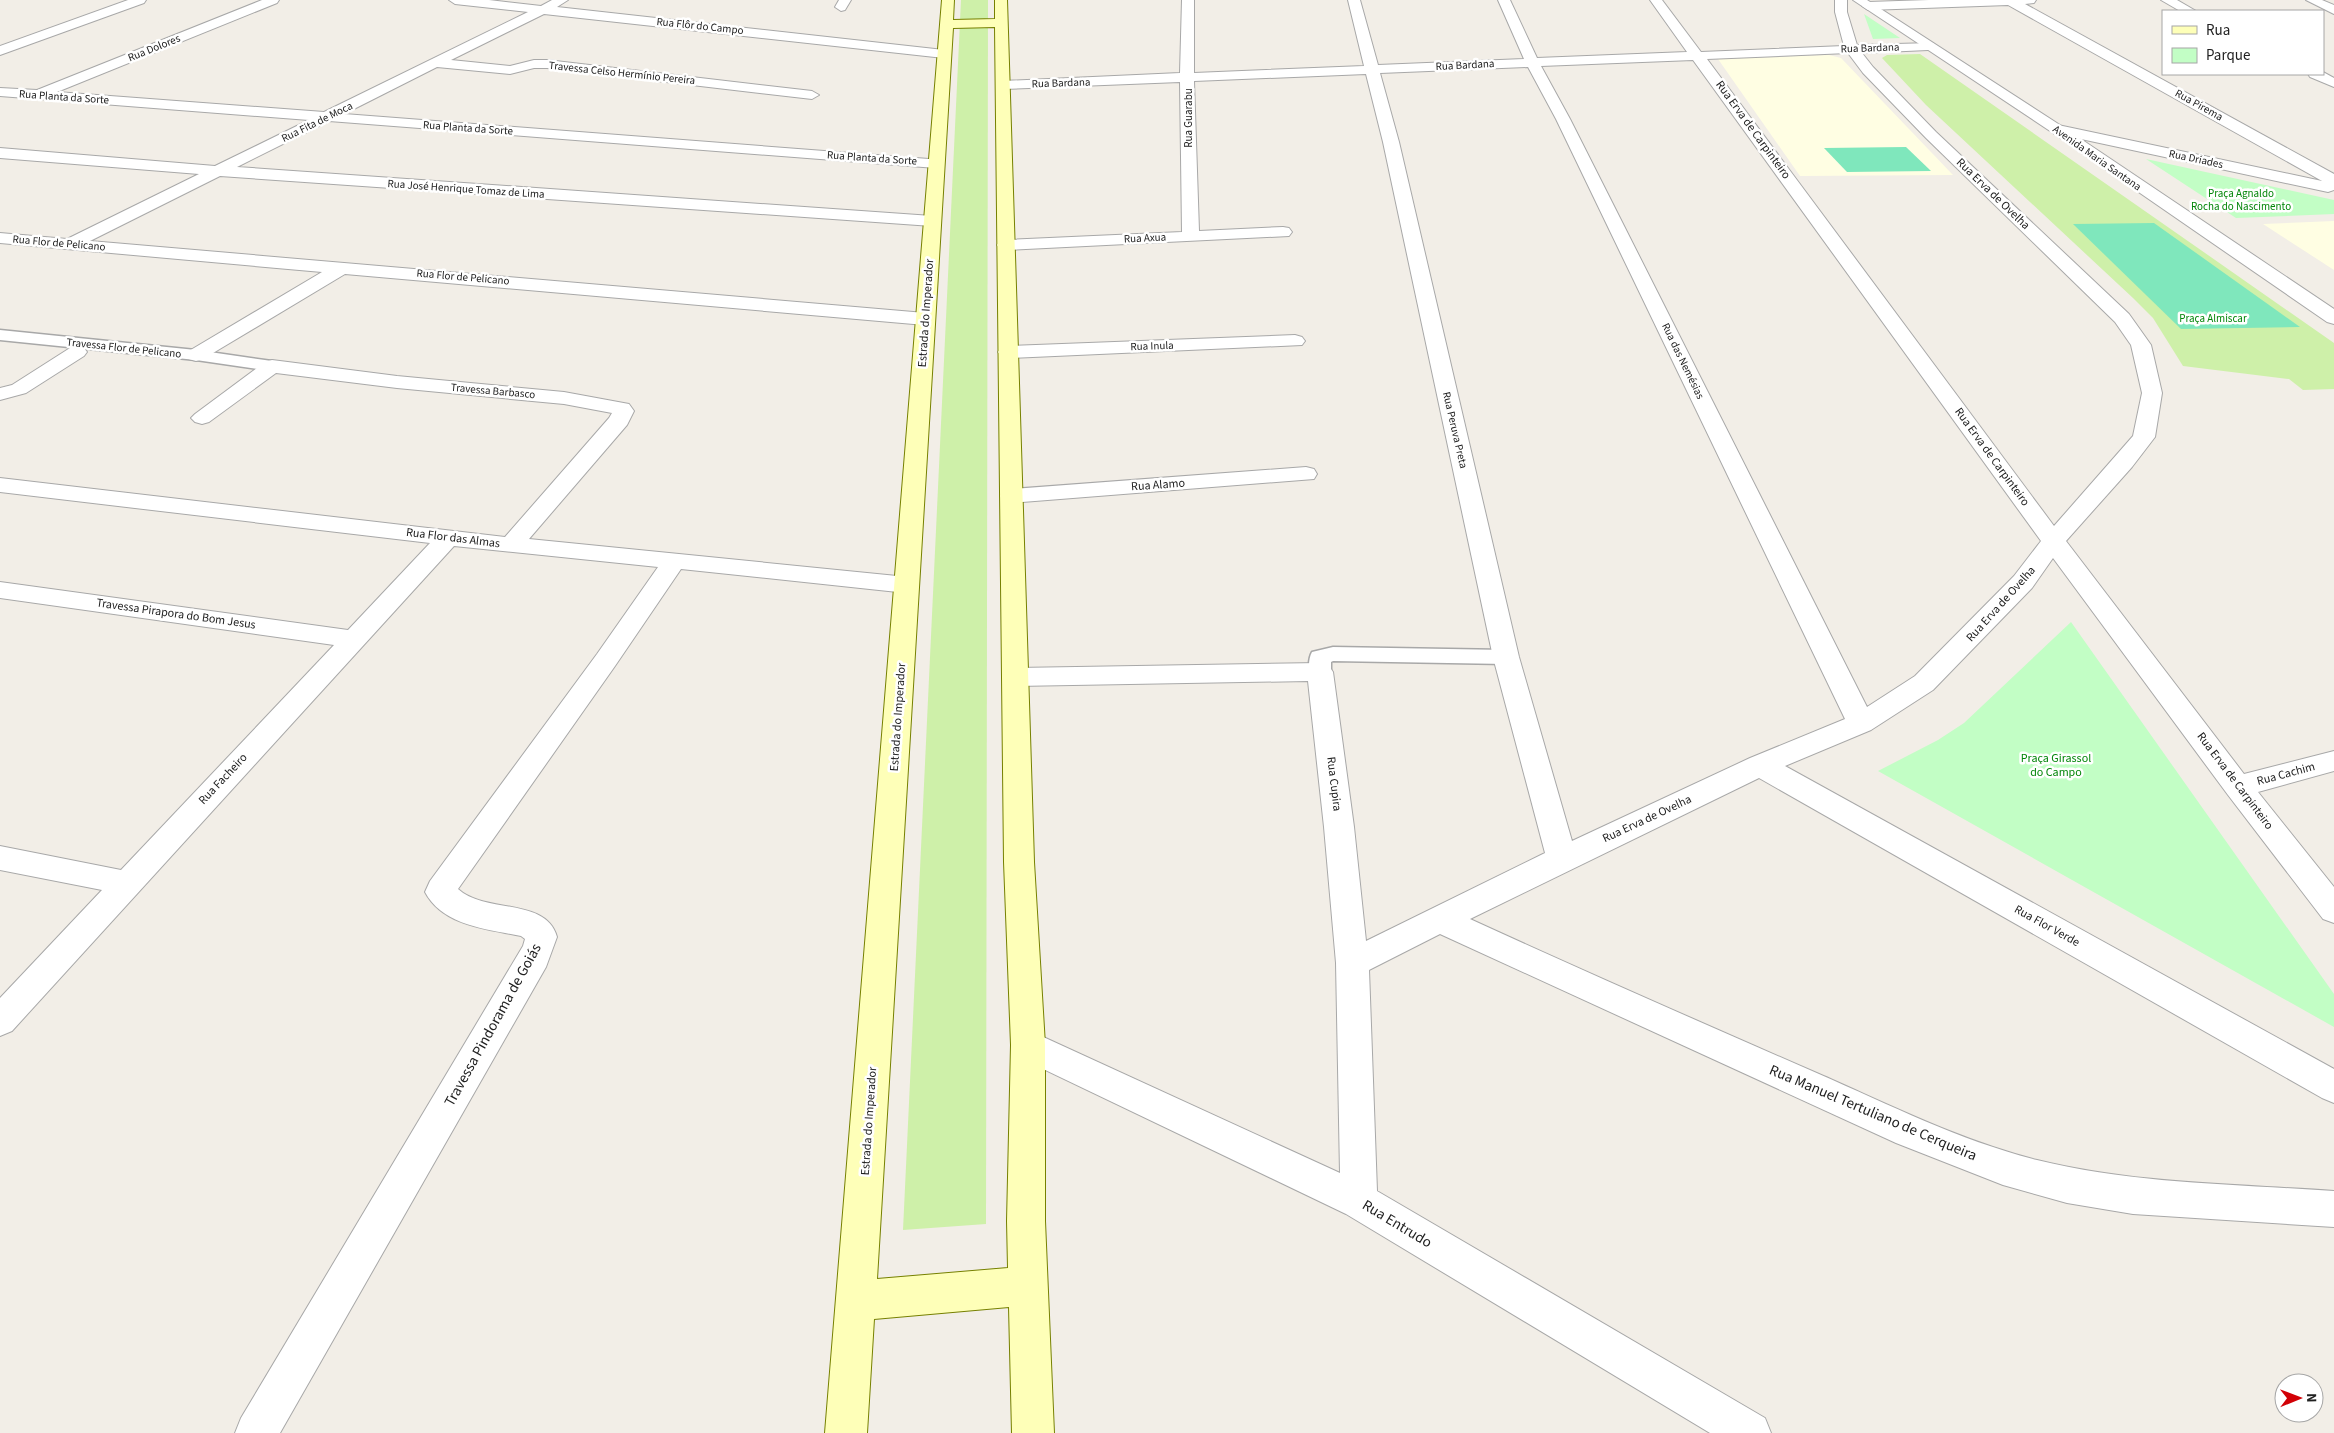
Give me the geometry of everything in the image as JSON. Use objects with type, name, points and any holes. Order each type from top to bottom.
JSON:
[{"type":"main road","name":"Estrada do Imperador","points":[[846,1433],[947,12]]},
{"type":"main road","points":[[947,12],[1001,12],[1019,862],[1028,1044],[1026,1221],[1032,1433]]},
{"type":"main road","points":[[856,1301],[1028,1286]]},
{"type":"street","points":[[0,51],[140,0]]},
{"type":"street","name":"Rua Dolores","points":[[36,95],[273,0]]},
{"type":"street","name":"Rua Flôr do Campo","points":[[455,0],[944,54]]},
{"type":"street","name":"Rua Fita de Moca","points":[[72,243],[562,0]]},
{"type":"street","name":"Rua Guarabu","points":[[1188,0],[1187,125],[1191,236]]},
{"type":"street","name":"Rua Peruva Preta","points":[[1354,0],[1391,142],[1506,658],[1562,858]]},
{"type":"street","name":"Rua das Nemésias","points":[[1504,0],[1532,62],[1563,119],[1862,723]]},
{"type":"street","name":"Rua Erva de Carpinteiro","points":[[1656,0],[2053,541],[2238,787],[2334,910]]},
{"type":"street","name":"Rua Erva de Ovelha","points":[[1352,963],[1562,858],[1760,765],[1862,723],[1924,683],[2024,582],[2053,541],[2144,437],[2152,393],[2141,345],[2122,318],[1931,135],[1868,70],[1851,48],[1841,12],[1841,0]]},
{"type":"street","points":[[1863,3],[2044,0]]},
{"type":"street","points":[[2167,0],[2188,10]]},
{"type":"street","points":[[2312,0],[2334,10]]},
{"type":"street","name":"Rua Pirema","points":[[2012,1],[2334,181]]},
{"type":"street","name":"Avenida Maria Santana","points":[[1863,3],[2058,130],[2334,318]]},
{"type":"street","name":"Rua Bardana","points":[[1003,85],[1928,46]]},
{"type":"street","name":"Travessa Celso Hermínio Pereira","points":[[433,63],[510,70],[534,64],[547,64],[812,95]]},
{"type":"street","points":[[2317,75],[2334,83]]},
{"type":"street","name":"Rua Planta da Sorte","points":[[0,92],[936,163]]},
{"type":"street","name":"Rua Driades","points":[[2058,130],[2334,188]]},
{"type":"street","name":"Rua José Henrique Tomaz de Lima","points":[[0,153],[216,171],[932,221]]},
{"type":"street","name":"Rua Axua","points":[[1006,245],[1283,232]]},
{"type":"street","name":"Rua Flor de Pelicano","points":[[0,238],[926,319]]},
{"type":"street","name":"Travessa Flor de Pelicano","points":[[0,335],[196,356],[343,267]]},
{"type":"street","name":"Rua Inula","points":[[1008,352],[1295,341]]},
{"type":"street","points":[[0,394],[20,389],[77,352]]},
{"type":"street","points":[[196,356],[272,366]]},
{"type":"street","points":[[202,418],[272,366]]},
{"type":"street","name":"Travessa Barbasco","points":[[272,366],[397,382],[564,398],[622,408],[622,416],[619,420],[511,545]]},
{"type":"street","name":"Rua Alamo","points":[[1011,496],[1306,474]]},
{"type":"street","name":"Rua Flor das Almas","points":[[0,485],[511,545],[907,585]]},
{"type":"street","name":"Rua Facheiro","points":[[0,1021],[352,639],[448,538]]},
{"type":"street","name":"Travessa Pindorama de Goiás","points":[[256,1433],[541,942],[542,935],[538,928],[459,909],[447,902],[441,892],[445,882],[606,660],[674,561]]},
{"type":"street","name":"Travessa Pirapora do Bom Jesus","points":[[0,590],[352,639]]},
{"type":"street","points":[[1015,677],[1320,672],[1320,657],[1333,654],[1506,658]]},
{"type":"street","name":"Rua Cupira","points":[[1320,672],[1339,827],[1352,963],[1359,1201]]},
{"type":"street","name":"Rua Cachim","points":[[2238,787],[2334,761]]},
{"type":"street","name":"Rua Flor Verde","points":[[1760,765],[2334,1087]]},
{"type":"street","points":[[0,858],[126,883]]},
{"type":"street","name":"Rua Manuel Tertuliano de Cerqueira","points":[[1438,919],[1617,1002],[1908,1129],[1976,1158],[2021,1173],[2066,1185],[2105,1192],[2334,1209]]},
{"type":"street","name":"Rua Entrudo","points":[[1028,1044],[1359,1201],[1750,1433]]},
{"type":"shaded area","points":[[1829,55],[1841,58],[1953,175],[1800,176],[1718,59]]},
{"type":"shaded area","points":[[2334,221],[2334,270],[2263,224]]},
{"type":"green space","points":[[961,0],[988,0],[986,1224],[903,1230]]},
{"type":"green space","points":[[1864,14],[1900,38],[1873,39]]},
{"type":"green space","name":"Praça Almiscar","points":[[1920,54],[2334,343],[2334,389],[2303,390],[2289,379],[2183,366],[2153,318],[1926,105],[1882,58],[1887,55]]},
{"type":"green space","points":[[1906,147],[1931,171],[1847,172],[1824,148]]},
{"type":"green space","name":"Praça Agnaldo Rocha do Nascimento","points":[[2146,159],[2334,200],[2334,214],[2236,218]]},
{"type":"green space","points":[[2154,223],[2300,327],[2181,329],[2073,224]]},
{"type":"green space","name":"Praça Girassol do Campo","points":[[2071,622],[2334,994],[2334,1027],[1878,771],[1938,740],[1964,723]]}]
